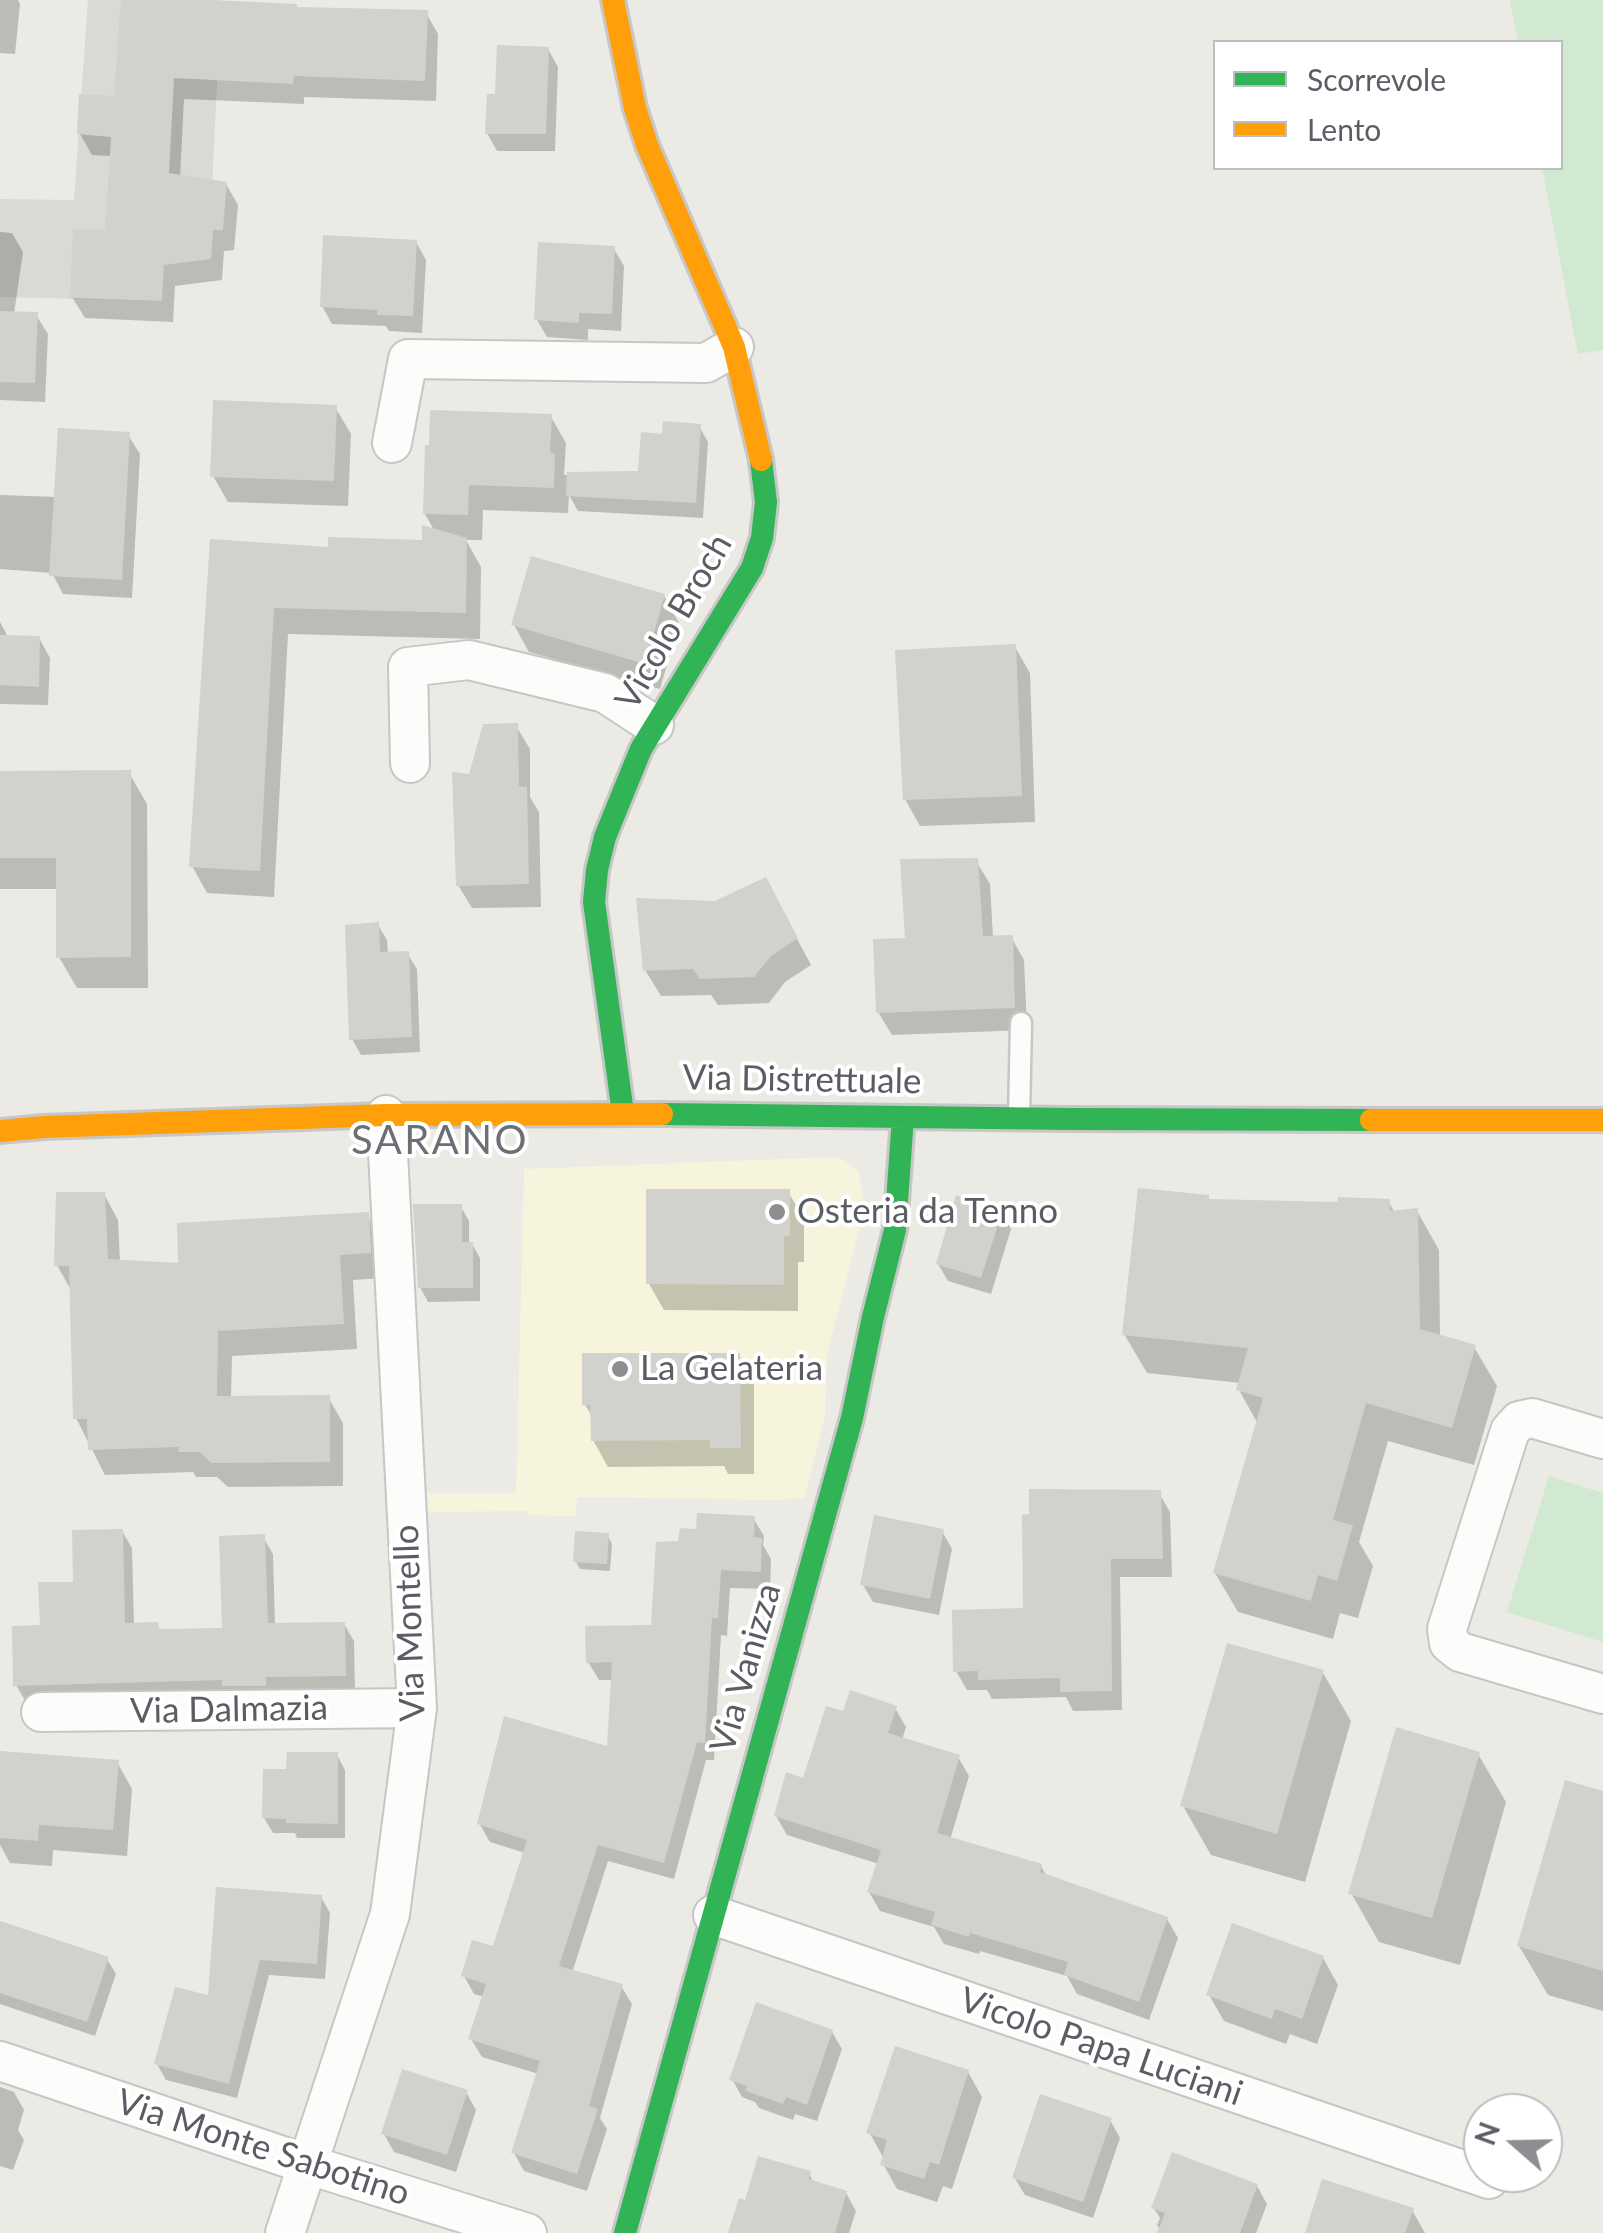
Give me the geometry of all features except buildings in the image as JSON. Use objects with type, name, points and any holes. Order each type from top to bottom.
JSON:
[{"type":"street","name":"Vicolo Broch","points":[[613,0],[646,145],[734,347],[763,466],[766,502],[762,538],[752,568],[640,749],[605,836],[594,902],[623,1113]]},
{"type":"street","points":[[392,444],[408,359],[706,363],[734,347]]},
{"type":"street","points":[[410,762],[408,667],[469,660],[604,694],[654,725]]},
{"type":"street","name":"Via Distrettuale","points":[[0,1130],[386,1115],[623,1113],[1019,1119],[1603,1120]]},
{"type":"street","name":"Via Montello","points":[[285,2233],[390,1914],[417,1708],[386,1115]]},
{"type":"street","name":"Via Vanizza","points":[[626,2233],[852,1418],[895,1230],[904,1117]]},
{"type":"street","points":[[1603,1440],[1532,1418],[1518,1421],[1510,1431],[1447,1628],[1449,1643],[1460,1652],[1603,1694]]},
{"type":"street","name":"Via Dalmazia","points":[[41,1712],[417,1708]]},
{"type":"street","name":"Vicolo Papa Luciani","points":[[713,1915],[1463,2169]]},
{"type":"street","name":"Via Monte Sabotino","points":[[0,2061],[527,2233]]},
{"type":"lane","points":[[1019,1119],[1021,1023]]},
{"type":"shaded area","points":[[88,0],[221,0],[211,207],[167,206],[162,301],[0,297],[0,199],[74,200]]},
{"type":"shaded area","points":[[834,1157],[858,1171],[865,1207],[827,1355],[825,1415],[805,1498],[577,1497],[575,1516],[528,1515],[528,1511],[417,1512],[417,1493],[516,1493],[524,1169]]},
{"type":"green space","points":[[1510,0],[1603,0],[1603,350],[1578,354],[1542,170],[1563,170],[1563,40],[1518,40]]},
{"type":"green space","points":[[1549,1476],[1603,1493],[1603,1642],[1507,1612]]},
{"type":"traffic: fast","points":[[623,1113],[594,902],[597,870],[605,837],[641,749],[752,568],[762,538],[766,502],[761,460]]},
{"type":"traffic: fast","points":[[662,1114],[1371,1120]]},
{"type":"traffic: fast","points":[[625,2233],[852,1418],[895,1230],[903,1117]]},
{"type":"traffic: slow","points":[[613,0],[635,108],[647,145],[734,347],[761,460]]},
{"type":"traffic: slow","points":[[0,1131],[386,1115],[662,1114]]},
{"type":"traffic: slow","points":[[1371,1120],[1603,1120]]},
{"type":"place","name":"Osteria da Tenno","points":[[777,1212]]},
{"type":"place","name":"La Gelateria","points":[[620,1369]]},
{"type":"district","name":"SARANO","points":[[440,1141]]}]
